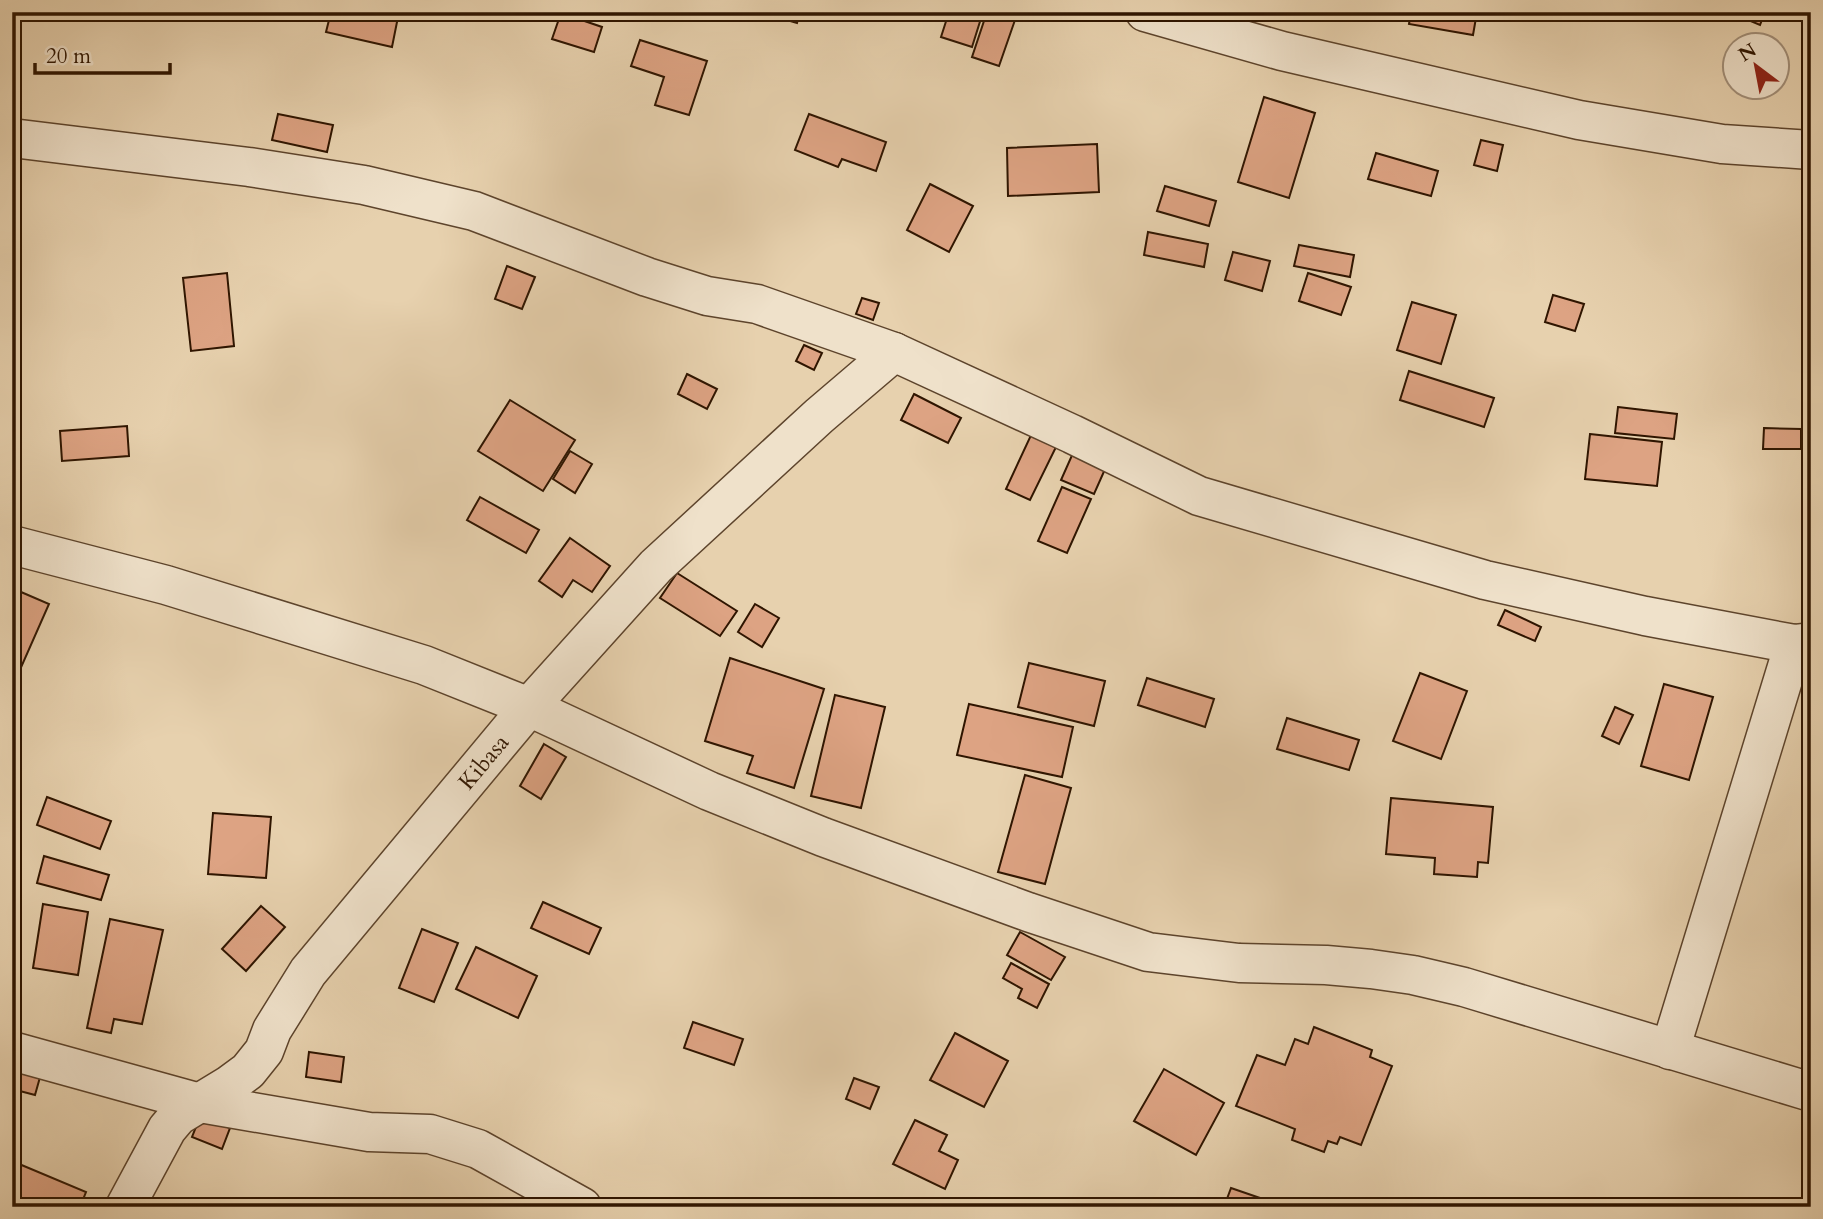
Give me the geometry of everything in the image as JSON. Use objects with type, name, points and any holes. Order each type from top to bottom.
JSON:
[{"type":"street","points":[[1145,12],[1282,51],[1579,120],[1722,144],[1811,150]]},
{"type":"street","points":[[12,138],[249,167],[364,185],[474,211],[647,277],[706,296],[757,304],[894,352],[1072,433],[1199,496],[1485,580],[1645,616],[1802,643],[1670,1050]]},
{"type":"street","name":"Kibasa","points":[[125,1207],[167,1129],[178,1116],[247,1071],[264,1051],[272,1030],[307,972],[529,707],[656,566],[819,416],[894,352]]},
{"type":"street","points":[[12,545],[166,585],[424,665],[529,707],[709,791],[822,837],[1148,953],[1239,963],[1326,965],[1413,975],[1464,987],[1811,1092]]},
{"type":"street","points":[[12,1051],[200,1103],[369,1132],[430,1134],[478,1149],[568,1203]]},
{"type":"building","points":[[331,12],[399,12],[392,47],[326,32]]},
{"type":"building","points":[[760,12],[800,12],[797,23]]},
{"type":"building","points":[[949,12],[983,12],[972,47],[941,37]]},
{"type":"building","points":[[987,12],[1015,20],[999,66],[972,57]]},
{"type":"building","points":[[1411,12],[1477,12],[1473,35],[1409,24]]},
{"type":"building","points":[[1737,12],[1765,12],[1760,25],[1736,15]]},
{"type":"building","points":[[561,13],[602,27],[594,52],[552,39]]},
{"type":"building","points":[[640,40],[707,61],[689,115],[655,105],[664,77],[631,66]]},
{"type":"building","points":[[1264,97],[1315,113],[1289,198],[1238,182]]},
{"type":"building","points":[[278,114],[333,125],[327,152],[272,140]]},
{"type":"building","points":[[809,114],[886,142],[876,171],[842,159],[838,167],[795,150]]},
{"type":"building","points":[[1481,140],[1503,145],[1497,171],[1474,165]]},
{"type":"building","points":[[1097,144],[1099,192],[1008,196],[1007,148]]},
{"type":"building","points":[[1376,153],[1438,171],[1431,196],[1368,179]]},
{"type":"building","points":[[930,184],[973,206],[949,252],[907,230]]},
{"type":"building","points":[[1165,186],[1216,201],[1209,226],[1157,211]]},
{"type":"building","points":[[1148,232],[1208,244],[1204,267],[1144,255]]},
{"type":"building","points":[[1299,245],[1354,255],[1350,277],[1294,266]]},
{"type":"building","points":[[1233,252],[1270,261],[1262,291],[1225,280]]},
{"type":"building","points":[[507,266],[535,277],[522,309],[495,299]]},
{"type":"building","points":[[227,273],[234,346],[191,351],[183,278]]},
{"type":"building","points":[[1308,273],[1351,287],[1341,315],[1299,301]]},
{"type":"building","points":[[1553,295],[1584,304],[1575,331],[1545,322]]},
{"type":"building","points":[[862,298],[879,303],[873,320],[856,314]]},
{"type":"building","points":[[1412,302],[1456,315],[1441,364],[1397,350]]},
{"type":"building","points":[[804,345],[822,353],[814,370],[796,361]]},
{"type":"building","points":[[1409,371],[1494,398],[1484,427],[1400,400]]},
{"type":"building","points":[[687,374],[717,389],[707,409],[678,394]]},
{"type":"building","points":[[914,394],[961,418],[948,443],[901,420]]},
{"type":"building","points":[[510,400],[575,440],[543,491],[478,451]]},
{"type":"building","points":[[1618,407],[1677,414],[1674,439],[1615,433]]},
{"type":"building","points":[[127,426],[129,456],[62,461],[60,431]]},
{"type":"building","points":[[1764,428],[1801,429],[1801,449],[1763,449]]},
{"type":"building","points":[[1032,433],[1057,445],[1030,500],[1006,489]]},
{"type":"building","points":[[1590,434],[1662,442],[1657,486],[1585,479]]},
{"type":"building","points":[[570,451],[592,464],[575,493],[553,479]]},
{"type":"building","points":[[1073,453],[1106,467],[1094,494],[1061,480]]},
{"type":"building","points":[[1062,487],[1091,499],[1067,553],[1038,541]]},
{"type":"building","points":[[480,497],[539,530],[526,553],[467,520]]},
{"type":"building","points":[[570,538],[610,566],[592,592],[573,580],[562,597],[539,581]]},
{"type":"building","points":[[677,573],[737,611],[720,636],[660,598]]},
{"type":"building","points":[[21,592],[49,604],[19,672],[12,669],[12,612]]},
{"type":"building","points":[[755,604],[779,618],[762,647],[738,632]]},
{"type":"building","points":[[1505,610],[1541,627],[1535,641],[1498,625]]},
{"type":"building","points":[[730,658],[824,689],[794,788],[747,773],[753,756],[705,741]]},
{"type":"building","points":[[1029,663],[1105,681],[1094,726],[1018,707]]},
{"type":"building","points":[[1420,673],[1467,691],[1441,759],[1393,741]]},
{"type":"building","points":[[1147,678],[1214,699],[1205,727],[1138,705]]},
{"type":"building","points":[[1664,684],[1713,697],[1689,780],[1641,766]]},
{"type":"building","points":[[835,695],[885,707],[861,808],[811,796]]},
{"type":"building","points":[[969,704],[1073,727],[1062,777],[957,755]]},
{"type":"building","points":[[1615,707],[1633,715],[1619,744],[1602,736]]},
{"type":"building","points":[[1287,718],[1359,740],[1349,770],[1277,749]]},
{"type":"building","points":[[544,744],[566,757],[541,799],[520,786]]},
{"type":"building","points":[[1025,775],[1071,788],[1045,884],[998,872]]},
{"type":"building","points":[[47,797],[111,821],[100,849],[37,825]]},
{"type":"building","points":[[1391,798],[1493,807],[1488,863],[1478,862],[1477,877],[1434,874],[1435,858],[1386,854]]},
{"type":"building","points":[[213,813],[271,817],[266,878],[208,874]]},
{"type":"building","points":[[44,856],[109,875],[101,900],[37,883]]},
{"type":"building","points":[[543,902],[601,928],[589,954],[531,928]]},
{"type":"building","points":[[43,904],[88,912],[78,975],[33,968]]},
{"type":"building","points":[[261,906],[285,927],[246,971],[222,949]]},
{"type":"building","points":[[110,919],[163,930],[142,1024],[114,1019],[111,1033],[87,1028]]},
{"type":"building","points":[[422,929],[458,943],[434,1002],[399,988]]},
{"type":"building","points":[[1020,932],[1065,957],[1051,980],[1007,955]]},
{"type":"building","points":[[476,947],[537,976],[518,1018],[456,989]]},
{"type":"building","points":[[1011,963],[1049,984],[1037,1008],[1018,998],[1022,989],[1003,978]]},
{"type":"building","points":[[693,1022],[743,1039],[734,1065],[684,1048]]},
{"type":"building","points":[[1314,1027],[1372,1050],[1370,1057],[1392,1066],[1361,1145],[1340,1137],[1337,1144],[1328,1141],[1324,1152],[1292,1140],[1295,1129],[1236,1106],[1257,1055],[1285,1065],[1295,1039],[1308,1044]]},
{"type":"building","points":[[955,1033],[1008,1061],[984,1107],[930,1080]]},
{"type":"building","points":[[309,1052],[344,1057],[341,1082],[306,1077]]},
{"type":"building","points":[[12,1054],[44,1063],[35,1095],[12,1089]]},
{"type":"building","points":[[1164,1069],[1224,1103],[1196,1155],[1134,1121]]},
{"type":"building","points":[[854,1078],[879,1087],[870,1109],[846,1099]]},
{"type":"building","points":[[200,1117],[230,1128],[222,1149],[192,1137]]},
{"type":"building","points":[[915,1120],[947,1135],[939,1151],[958,1160],[945,1189],[893,1164]]},
{"type":"building","points":[[12,1161],[86,1192],[80,1207],[12,1207]]},
{"type":"building","points":[[1231,1188],[1286,1207],[1224,1207]]}]
